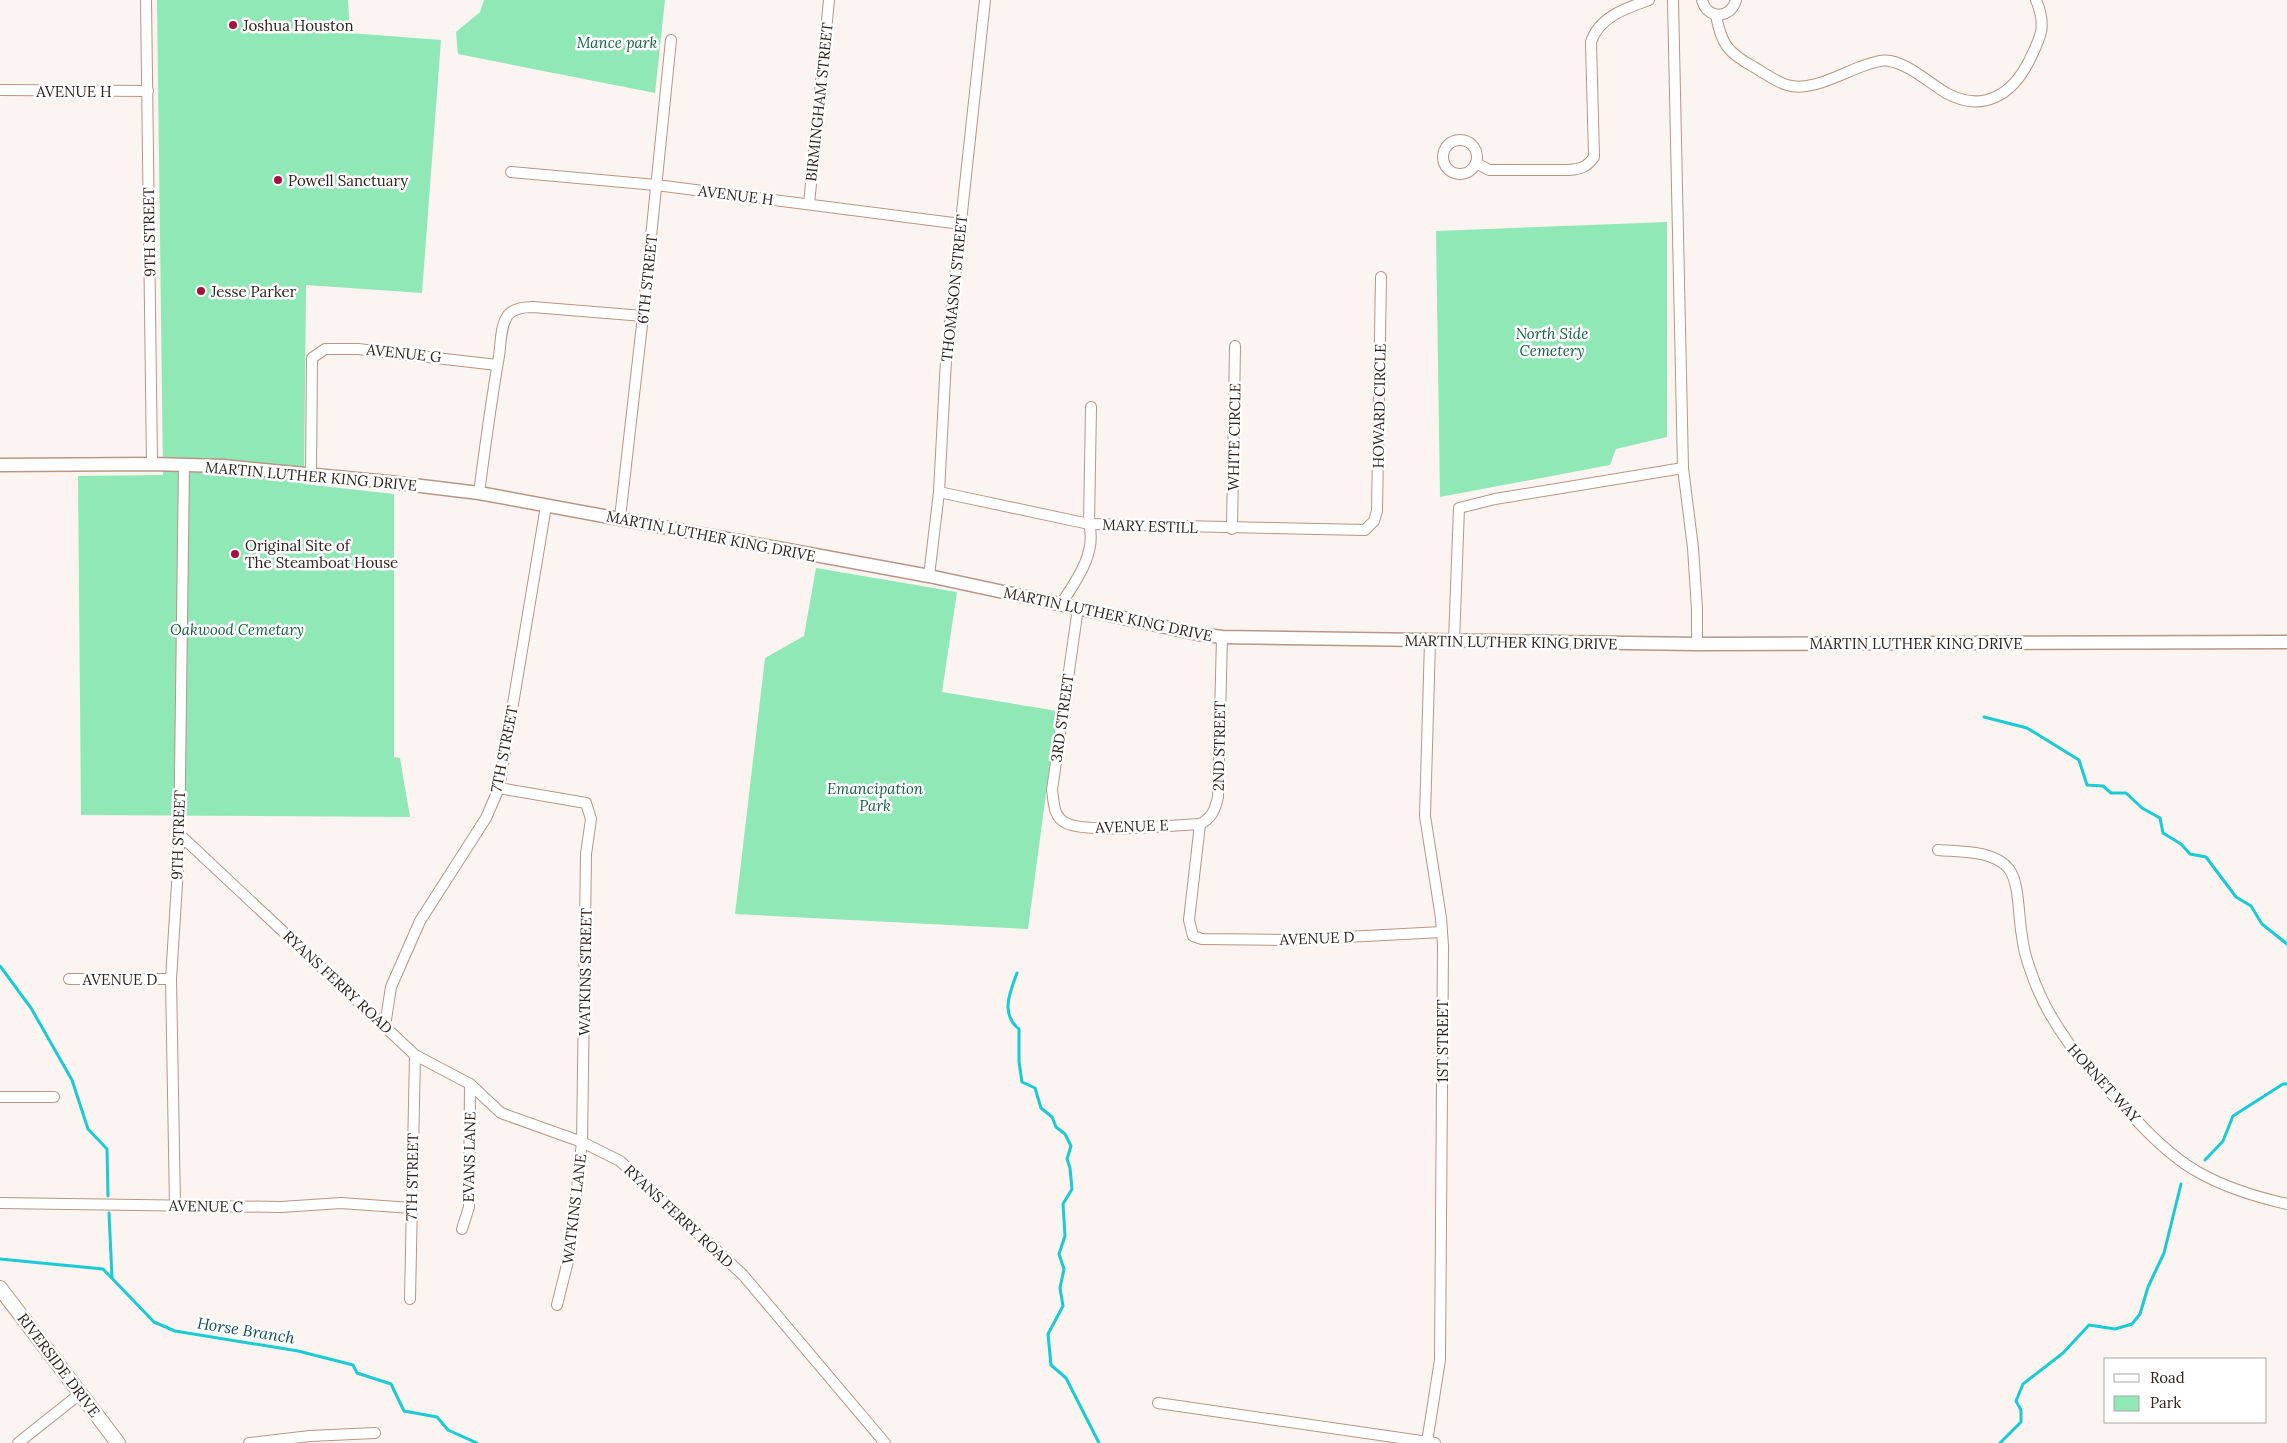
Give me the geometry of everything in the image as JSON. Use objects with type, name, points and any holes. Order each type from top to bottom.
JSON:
[{"type":"main road","name":"RIVERSIDE DRIVE","points":[[0,1288],[118,1443]]},
{"type":"street","name":"9TH STREET","points":[[146,0],[152,464]]},
{"type":"street","name":"BIRMINGHAM STREET","points":[[808,204],[829,0]]},
{"type":"street","name":"THOMASON STREET","points":[[929,576],[938,492],[946,360],[984,0]]},
{"type":"street","points":[[1476,163],[1489,170],[1570,170],[1580,169],[1588,165],[1594,158],[1591,42],[1593,34],[1599,25],[1615,14],[1648,0]]},
{"type":"street","points":[[1673,0],[1683,468],[1693,548],[1697,644]]},
{"type":"street","points":[[1702,0],[1706,10],[1716,15],[1732,10],[1736,0]]},
{"type":"street","points":[[1716,15],[1719,30],[1728,50],[1736,58],[1786,85],[1798,87],[1810,85],[1869,64],[1889,61],[1906,67],[1948,94],[1974,101],[1990,99],[2004,94],[2023,73],[2043,30],[2043,20],[2036,0]]},
{"type":"street","name":"6TH STREET","points":[[620,518],[671,40]]},
{"type":"street","name":"AVENUE H","points":[[0,90],[148,91]]},
{"type":"street","name":"AVENUE H","points":[[511,172],[656,185],[961,224]]},
{"type":"street","name":"HOWARD CIRCLE","points":[[1365,530],[1374,521],[1377,510],[1381,277]]},
{"type":"street","points":[[479,493],[504,325],[512,312],[523,307],[533,307],[643,316]]},
{"type":"street","name":"WHITE CIRCLE","points":[[1232,529],[1235,346]]},
{"type":"street","name":"AVENUE G","points":[[311,474],[312,358],[325,349],[358,349],[497,365]]},
{"type":"street","points":[[1061,604],[1084,569],[1092,535],[1089,524],[1091,407]]},
{"type":"street","name":"MARTIN LUTHER KING DRIVE","points":[[0,465],[184,465],[311,474],[479,493],[929,576],[1222,637],[1697,644],[2287,642]]},
{"type":"street","name":"9TH STREET","points":[[175,1206],[171,979],[179,834],[184,465]]},
{"type":"street","points":[[1454,641],[1459,508],[1471,503],[1683,468]]},
{"type":"street","name":"MARY ESTILL","points":[[938,492],[1089,524],[1232,529],[1365,530]]},
{"type":"street","name":"7TH STREET","points":[[385,1026],[391,987],[420,921],[486,818],[499,788],[546,506]]},
{"type":"street","name":"3RD STREET","points":[[1065,823],[1055,813],[1052,790],[1078,608]]},
{"type":"street","name":"2ND STREET","points":[[1200,824],[1207,820],[1214,812],[1218,797],[1222,637]]},
{"type":"street","name":"1ST STREET","points":[[1430,640],[1426,816],[1442,932],[1440,1360],[1431,1442]]},
{"type":"street","name":"WATKINS STREET","points":[[499,788],[586,802],[591,819],[586,854],[582,1142]]},
{"type":"street","name":"AVENUE E","points":[[1065,823],[1086,828],[1200,824]]},
{"type":"street","name":"AVENUE D","points":[[1200,824],[1189,920],[1193,936],[1202,939],[1288,940],[1442,932]]},
{"type":"street","name":"RYANS FERRY ROAD","points":[[179,834],[415,1055],[470,1084],[501,1113],[582,1142],[620,1161],[743,1276],[885,1443]]},
{"type":"street","name":"HORNET WAY","points":[[1938,850],[1982,855],[1999,861],[2010,870],[2015,885],[2025,953],[2044,1003],[2062,1034],[2083,1063],[2133,1117],[2174,1155],[2197,1172],[2227,1186],[2287,1204]]},
{"type":"street","name":"AVENUE D","points":[[70,979],[171,979]]},
{"type":"street","name":"7TH STREET","points":[[410,1299],[415,1055]]},
{"type":"street","name":"EVANS LANE","points":[[462,1229],[469,1206],[470,1084]]},
{"type":"street","points":[[0,1097],[54,1096]]},
{"type":"street","name":"WATKINS LANE","points":[[557,1304],[570,1252],[582,1142]]},
{"type":"street","name":"AVENUE C","points":[[0,1203],[281,1207],[341,1203],[411,1208]]},
{"type":"street","points":[[18,1443],[81,1393]]},
{"type":"street","points":[[1158,1403],[1431,1442]]},
{"type":"street","points":[[250,1443],[310,1436],[375,1432]]},
{"type":"green space","name":"Oakwood Cemetary","points":[[157,0],[348,0],[350,33],[441,40],[422,293],[306,285],[304,484],[394,494],[394,757],[400,758],[410,817],[81,815],[78,476],[163,475]]},
{"type":"green space","name":"Mance park","points":[[484,0],[665,0],[655,93],[458,54],[456,32],[480,12]]},
{"type":"green space","name":"North Side Cemetery","points":[[1667,222],[1667,437],[1616,449],[1610,465],[1440,497],[1436,231]]},
{"type":"green space","name":"Emancipation Park","points":[[816,568],[957,592],[942,692],[1057,711],[1028,929],[735,914],[765,658],[804,636]]},
{"type":"waterway","points":[[1984,717],[2027,728],[2079,760],[2087,785],[2103,786],[2111,793],[2126,793],[2142,808],[2160,818],[2163,833],[2181,844],[2190,854],[2206,857],[2236,897],[2251,906],[2262,924],[2287,944]]},
{"type":"waterway","points":[[0,966],[31,1008],[72,1080],[88,1129],[107,1149],[108,1196]]},
{"type":"waterway","points":[[1017,973],[1008,1003],[1008,1010],[1013,1023],[1019,1029],[1019,1062],[1022,1082],[1035,1088],[1041,1108],[1052,1117],[1056,1127],[1065,1134],[1071,1146],[1067,1159],[1072,1189],[1063,1204],[1065,1236],[1059,1254],[1064,1269],[1060,1288],[1063,1306],[1048,1334],[1051,1365],[1066,1378],[1099,1443]]},
{"type":"waterway","name":"Horse Branch","points":[[2205,1160],[2223,1141],[2233,1116],[2283,1084],[2287,1084]]},
{"type":"waterway","name":"Horse Branch","points":[[2000,1443],[2021,1422],[2021,1410],[2016,1401],[2023,1384],[2063,1353],[2089,1325],[2115,1329],[2132,1324],[2140,1314],[2148,1287],[2164,1253],[2181,1184]]},
{"type":"waterway","points":[[109,1213],[112,1278]]},
{"type":"waterway","name":"Horse Branch","points":[[0,1259],[103,1269],[154,1322],[175,1331],[298,1351],[353,1365],[357,1373],[391,1384],[404,1411],[437,1417],[448,1430],[477,1443]]},
{"type":"place","name":"Joshua Houston","points":[[233,25]]},
{"type":"place","name":"Powell Sanctuary","points":[[278,180]]},
{"type":"place","name":"Jesse Parker","points":[[201,291]]},
{"type":"place","name":"Original Site of The Steamboat House","points":[[235,554]]}]
